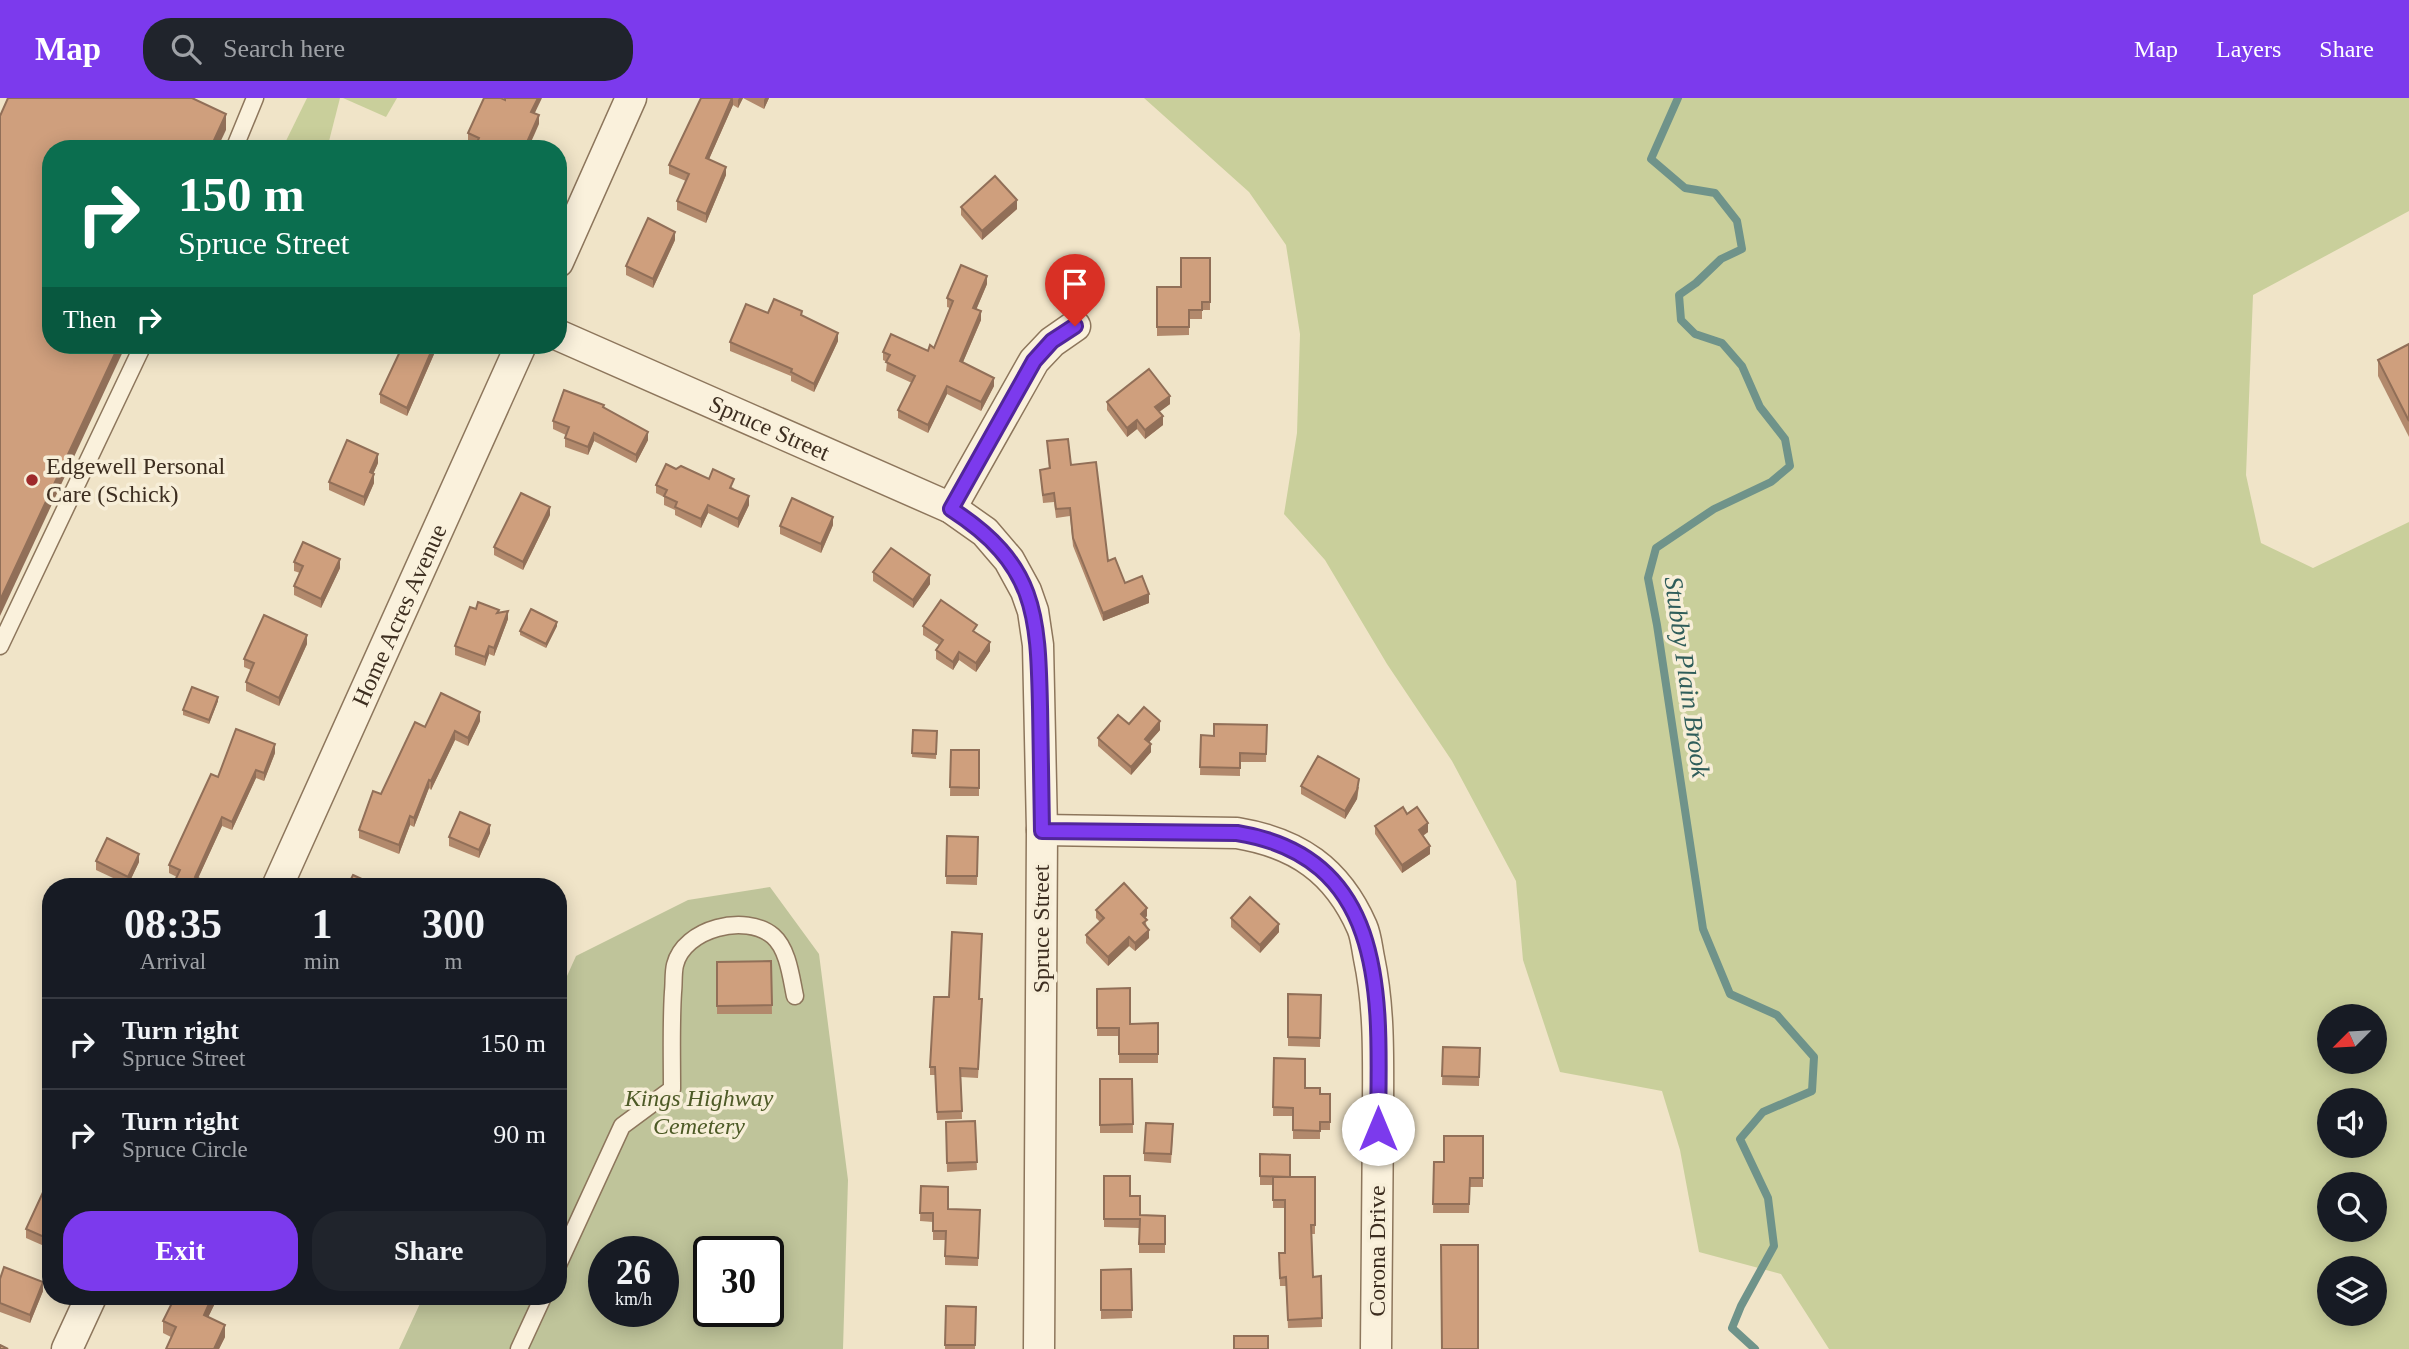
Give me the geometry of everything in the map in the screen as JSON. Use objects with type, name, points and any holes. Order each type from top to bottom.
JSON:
[{"type":"street","points":[[567,242],[631,98]]},
{"type":"street","points":[[951,509],[1034,361],[1052,341],[1075,326]]},
{"type":"street","name":"Spruce Street","points":[[567,339],[951,509],[985,531],[1018,574],[1033,611],[1038,645],[1042,831],[1039,1349]]},
{"type":"street","name":"Home Acres Avenue","points":[[281,878],[518,354]]},
{"type":"street","name":"Corona Drive","points":[[1042,831],[1237,833],[1262,837],[1289,847],[1310,859],[1328,875],[1348,901],[1363,929],[1378,1019],[1376,1349]]},
{"type":"street","points":[[67,1349],[87,1305]]},
{"type":"lane","points":[[238,140],[255,98]]},
{"type":"lane","points":[[0,646],[139,354]]},
{"type":"lane","points":[[567,1245],[622,1126],[672,1089],[675,964],[686,944],[705,932],[727,927],[758,926],[776,938],[787,959],[795,996]]},
{"type":"lane","points":[[519,1349],[539,1305]]},
{"type":"green space","points":[[307,98],[340,98],[329,140],[286,140]]},
{"type":"green space","points":[[343,98],[397,98],[386,117]]},
{"type":"green space","points":[[1144,98],[2409,98],[2409,211],[2253,295],[2246,475],[2261,543],[2313,568],[2409,522],[2409,1349],[1829,1349],[1781,1274],[1699,1252],[1680,1150],[1662,1091],[1560,1072],[1523,960],[1516,881],[1452,761],[1387,664],[1325,560],[1284,514],[1297,433],[1300,334],[1286,245],[1249,192]]},
{"type":"green space","name":"Kings Highway Cemetery","points":[[770,887],[819,954],[848,1180],[843,1349],[399,1349],[419,1305],[567,1305],[567,976],[576,956],[688,900]]},
{"type":"building","name":"Edgewell Personal Care (Schick)","points":[[8,98],[192,98],[226,114],[214,140],[42,140],[42,354],[115,354],[0,600],[0,116]]},
{"type":"building","points":[[484,98],[538,98],[531,112],[539,115],[528,140],[478,140],[479,138],[468,133]]},
{"type":"building","points":[[701,98],[732,98],[706,158],[726,167],[706,214],[677,201],[689,174],[669,165]]},
{"type":"building","points":[[995,176],[1017,200],[982,231],[961,207]]},
{"type":"building","points":[[648,218],[675,232],[653,279],[626,266]]},
{"type":"building","points":[[1181,258],[1210,258],[1210,302],[1202,302],[1202,310],[1189,310],[1189,327],[1157,327],[1157,287],[1181,287]]},
{"type":"building","points":[[961,265],[987,276],[973,308],[981,311],[960,361],[994,378],[981,402],[947,386],[928,425],[898,410],[915,376],[886,362],[890,355],[883,352],[891,334],[928,351],[930,345],[934,348],[953,301],[947,298]]},
{"type":"building","points":[[774,299],[802,311],[801,315],[838,333],[814,384],[791,372],[792,369],[730,342],[746,304],[768,313]]},
{"type":"building","points":[[2409,344],[2409,421],[2378,360]]},
{"type":"building","points":[[399,354],[430,354],[407,408],[380,394]]},
{"type":"building","points":[[1149,369],[1170,396],[1155,407],[1163,416],[1145,430],[1137,420],[1127,428],[1107,402]]},
{"type":"building","points":[[564,390],[604,405],[603,407],[648,432],[636,455],[594,433],[588,447],[565,438],[569,427],[553,421]]},
{"type":"building","points":[[1068,439],[1071,465],[1096,462],[1108,561],[1115,558],[1125,583],[1142,576],[1149,594],[1103,613],[1073,538],[1070,508],[1056,509],[1054,493],[1043,495],[1040,470],[1050,468],[1047,441]]},
{"type":"building","points":[[347,440],[378,454],[370,472],[374,474],[364,497],[329,482]]},
{"type":"building","points":[[666,464],[676,469],[681,466],[709,479],[713,469],[734,479],[730,488],[749,496],[738,519],[708,505],[701,519],[675,507],[677,502],[664,496],[667,490],[656,485]]},
{"type":"building","points":[[521,493],[550,507],[523,562],[494,547]]},
{"type":"building","points":[[792,498],[833,517],[821,544],[780,526]]},
{"type":"building","points":[[303,542],[340,559],[321,599],[294,586],[303,566],[294,562]]},
{"type":"building","points":[[891,548],[930,575],[913,600],[873,572]]},
{"type":"building","points":[[941,600],[977,625],[973,631],[990,642],[976,663],[959,652],[953,662],[936,650],[943,640],[923,626]]},
{"type":"building","points":[[478,602],[499,610],[497,613],[508,611],[494,648],[489,646],[485,657],[455,646],[470,607],[476,609]]},
{"type":"building","points":[[531,609],[557,622],[546,644],[520,631]]},
{"type":"building","points":[[264,615],[307,635],[279,698],[246,682],[254,663],[244,659]]},
{"type":"building","points":[[192,687],[218,697],[209,720],[183,710]]},
{"type":"building","points":[[441,693],[480,712],[468,738],[455,731],[431,781],[429,780],[414,818],[410,816],[399,845],[359,830],[373,791],[381,794],[415,722],[425,727]]},
{"type":"building","points":[[1144,707],[1160,721],[1145,739],[1151,744],[1131,767],[1098,738],[1118,715],[1129,724]]},
{"type":"building","points":[[1214,724],[1267,725],[1266,754],[1240,753],[1240,768],[1200,767],[1201,735],[1214,736]]},
{"type":"building","points":[[236,729],[275,744],[264,773],[256,770],[232,822],[222,817],[195,877],[197,878],[176,878],[180,870],[169,865],[211,774],[218,777]]},
{"type":"building","points":[[913,730],[937,731],[936,754],[912,753]]},
{"type":"building","points":[[951,750],[979,750],[979,788],[950,787]]},
{"type":"building","points":[[1318,756],[1359,779],[1357,790],[1345,811],[1301,786]]},
{"type":"building","points":[[1403,807],[1407,814],[1417,807],[1428,823],[1419,830],[1430,846],[1402,865],[1375,826]]},
{"type":"building","points":[[460,812],[490,825],[479,850],[449,837]]},
{"type":"building","points":[[947,836],[978,837],[977,876],[946,876]]},
{"type":"building","points":[[107,838],[139,854],[128,877],[96,861]]},
{"type":"building","points":[[1124,883],[1147,908],[1141,914],[1147,920],[1143,923],[1149,930],[1135,943],[1129,937],[1108,957],[1086,935],[1104,918],[1096,910]]},
{"type":"building","points":[[1250,897],[1279,924],[1260,945],[1231,918]]},
{"type":"building","points":[[952,932],[982,934],[978,1069],[960,1068],[962,1111],[937,1112],[935,1067],[930,1067],[934,997],[949,997]]},
{"type":"building","points":[[771,961],[772,1005],[717,1006],[717,962]]},
{"type":"building","points":[[1130,988],[1130,1024],[1158,1023],[1158,1054],[1119,1054],[1119,1028],[1097,1028],[1097,989]]},
{"type":"building","points":[[1288,994],[1321,995],[1320,1038],[1288,1037]]},
{"type":"building","points":[[1443,1047],[1480,1048],[1479,1077],[1442,1076]]},
{"type":"building","points":[[1274,1058],[1305,1059],[1305,1088],[1320,1088],[1320,1094],[1330,1094],[1330,1122],[1320,1122],[1320,1131],[1293,1130],[1293,1108],[1273,1107]]},
{"type":"building","points":[[1100,1079],[1132,1079],[1133,1124],[1100,1125]]},
{"type":"building","points":[[975,1121],[977,1162],[947,1163],[946,1122]]},
{"type":"building","points":[[1146,1123],[1173,1124],[1171,1154],[1144,1153]]},
{"type":"building","points":[[1444,1136],[1483,1136],[1483,1178],[1470,1178],[1469,1204],[1433,1204],[1434,1162],[1444,1162]]},
{"type":"building","points":[[1260,1154],[1290,1155],[1290,1177],[1260,1176]]},
{"type":"building","points":[[1104,1176],[1130,1176],[1130,1196],[1140,1196],[1140,1215],[1165,1216],[1165,1244],[1139,1244],[1140,1219],[1104,1219]]},
{"type":"building","points":[[1273,1177],[1315,1177],[1315,1225],[1311,1225],[1313,1277],[1321,1276],[1322,1318],[1288,1320],[1286,1277],[1280,1278],[1279,1253],[1285,1253],[1285,1200],[1273,1200]]},
{"type":"building","points":[[921,1186],[948,1187],[948,1209],[980,1210],[978,1258],[945,1256],[946,1231],[933,1231],[933,1213],[920,1213]]},
{"type":"building","points":[[42,1194],[42,1236],[26,1229]]},
{"type":"building","points":[[1441,1245],[1478,1245],[1478,1349],[1442,1349]]},
{"type":"building","points":[[4,1267],[42,1282],[30,1315],[0,1303],[0,1279]]},
{"type":"building","points":[[1131,1269],[1132,1310],[1101,1310],[1101,1270]]},
{"type":"building","points":[[171,1305],[208,1305],[204,1315],[225,1325],[214,1349],[166,1349],[176,1327],[163,1321]]},
{"type":"building","points":[[946,1306],[976,1307],[975,1345],[945,1345]]},
{"type":"building","points":[[1234,1336],[1268,1336],[1268,1349],[1234,1349]]},
{"type":"waterway","name":"Stubby Plain Brook","points":[[1678,98],[1651,159],[1685,188],[1715,193],[1737,221],[1742,249],[1721,259],[1679,295],[1681,320],[1695,334],[1722,343],[1742,366],[1760,407],[1785,439],[1790,466],[1771,482],[1714,509],[1656,548],[1648,578],[1703,929],[1730,994],[1777,1015],[1814,1057],[1812,1091],[1763,1112],[1740,1139],[1768,1198],[1774,1246],[1732,1328],[1755,1349]]},
{"type":"place","name":"Edgewell Personal Care (Schick)","points":[[32,480]]},
{"type":"route","points":[[1075,326],[1052,341],[1034,361],[951,509],[985,531],[1009,560],[1026,591],[1033,611],[1038,645],[1042,831],[1237,833],[1262,837],[1289,847],[1310,859],[1328,875],[1348,901],[1363,929],[1378,1019],[1378,1129]]}]
